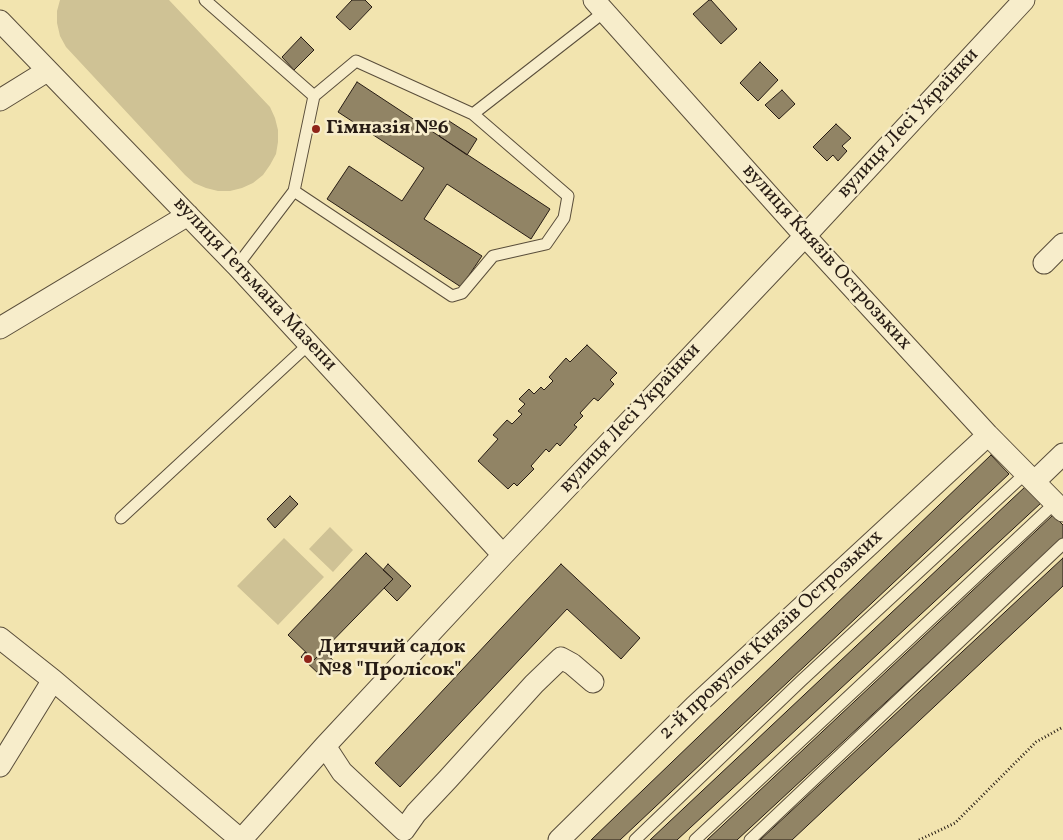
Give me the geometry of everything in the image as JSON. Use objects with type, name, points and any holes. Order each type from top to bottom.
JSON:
[{"type":"street","name":"вулиця Лесі Українки","points":[[241,840],[325,746],[503,555],[805,236],[1024,0]]},
{"type":"street","name":"вулиця Князів Острозьких","points":[[599,6],[805,236],[988,435],[1059,507]]},
{"type":"street","name":"вулиця Гетьмана Мазепи","points":[[0,21],[310,343],[503,555]]},
{"type":"street","points":[[0,100],[47,71]]},
{"type":"street","points":[[0,328],[188,215]]},
{"type":"street","points":[[1044,263],[1063,244]]},
{"type":"street","name":"2-й провулок Князів Острозьких","points":[[559,840],[695,706],[988,435]]},
{"type":"street","points":[[1031,477],[1063,454]]},
{"type":"street","points":[[0,638],[54,680],[241,840]]},
{"type":"street","points":[[325,746],[342,772],[404,830],[416,813],[528,690],[561,658],[572,664],[593,682]]},
{"type":"street","points":[[0,766],[54,680]]},
{"type":"lane","points":[[205,0],[314,96]]},
{"type":"lane","points":[[473,114],[599,6]]},
{"type":"lane","points":[[237,266],[294,191],[314,96],[356,62],[473,114],[568,196],[564,218],[546,244],[493,256],[462,293],[452,296],[294,191]]},
{"type":"lane","points":[[121,518],[310,343]]},
{"type":"lane","points":[[635,840],[801,681],[1031,477]]},
{"type":"lane","points":[[695,840],[1059,507]]},
{"type":"lane","points":[[750,840],[1063,544]]},
{"type":"path","points":[[919,840],[955,823],[1036,742],[1063,727]]},
{"type":"shaded area","points":[[60,0],[169,0],[270,107],[278,130],[278,142],[276,154],[263,175],[253,183],[230,191],[218,191],[194,183],[66,47],[60,36],[57,23],[57,11]]},
{"type":"shaded area","points":[[330,527],[353,550],[333,572],[309,549]]},
{"type":"shaded area","points":[[284,538],[324,577],[278,625],[237,586]]},
{"type":"building","points":[[352,0],[365,0],[372,7],[350,30],[336,17]]},
{"type":"building","points":[[709,0],[737,29],[721,44],[693,14]]},
{"type":"building","points":[[301,37],[314,50],[294,70],[282,57]]},
{"type":"building","points":[[760,62],[778,80],[758,101],[740,83]]},
{"type":"building","points":[[357,82],[550,209],[531,239],[447,184],[424,219],[482,256],[461,287],[327,199],[349,166],[402,201],[424,168],[338,112]]},
{"type":"building","points":[[782,90],[795,104],[779,119],[765,105]]},
{"type":"building","points":[[449,121],[477,139],[467,155],[439,136]]},
{"type":"building","points":[[836,124],[851,138],[842,146],[847,151],[838,161],[833,155],[827,161],[813,147]]},
{"type":"building","points":[[587,345],[617,373],[610,380],[614,384],[598,401],[594,398],[580,413],[583,416],[574,425],[577,427],[560,446],[557,443],[549,452],[546,449],[531,466],[534,469],[517,486],[514,483],[508,489],[478,461],[498,439],[493,435],[507,420],[512,424],[522,414],[518,411],[525,404],[519,399],[529,389],[534,394],[541,387],[544,390],[553,381],[549,377],[566,358],[570,362]]},
{"type":"building","points":[[991,455],[1009,474],[620,840],[591,840]]},
{"type":"building","points":[[1026,486],[1041,503],[677,840],[650,840]]},
{"type":"building","points":[[290,496],[298,504],[275,528],[267,519]]},
{"type":"building","points":[[1053,515],[1063,525],[1063,538],[737,840],[707,840]]},
{"type":"building","points":[[366,553],[393,579],[314,660],[288,635]]},
{"type":"building","points":[[1063,558],[1063,586],[792,840],[760,840]]},
{"type":"building","points":[[388,564],[411,586],[397,601],[384,588],[393,579],[383,570]]},
{"type":"building","points":[[561,564],[640,638],[621,659],[567,609],[400,787],[375,763]]},
{"type":"building","points":[[323,651],[336,663],[322,677],[301,657],[305,652],[314,660]]},
{"type":"place","name":"Гімназія №6","points":[[316,129]]},
{"type":"place","name":"Дитячий садок №8 \"Пролісок\"","points":[[308,659]]}]
